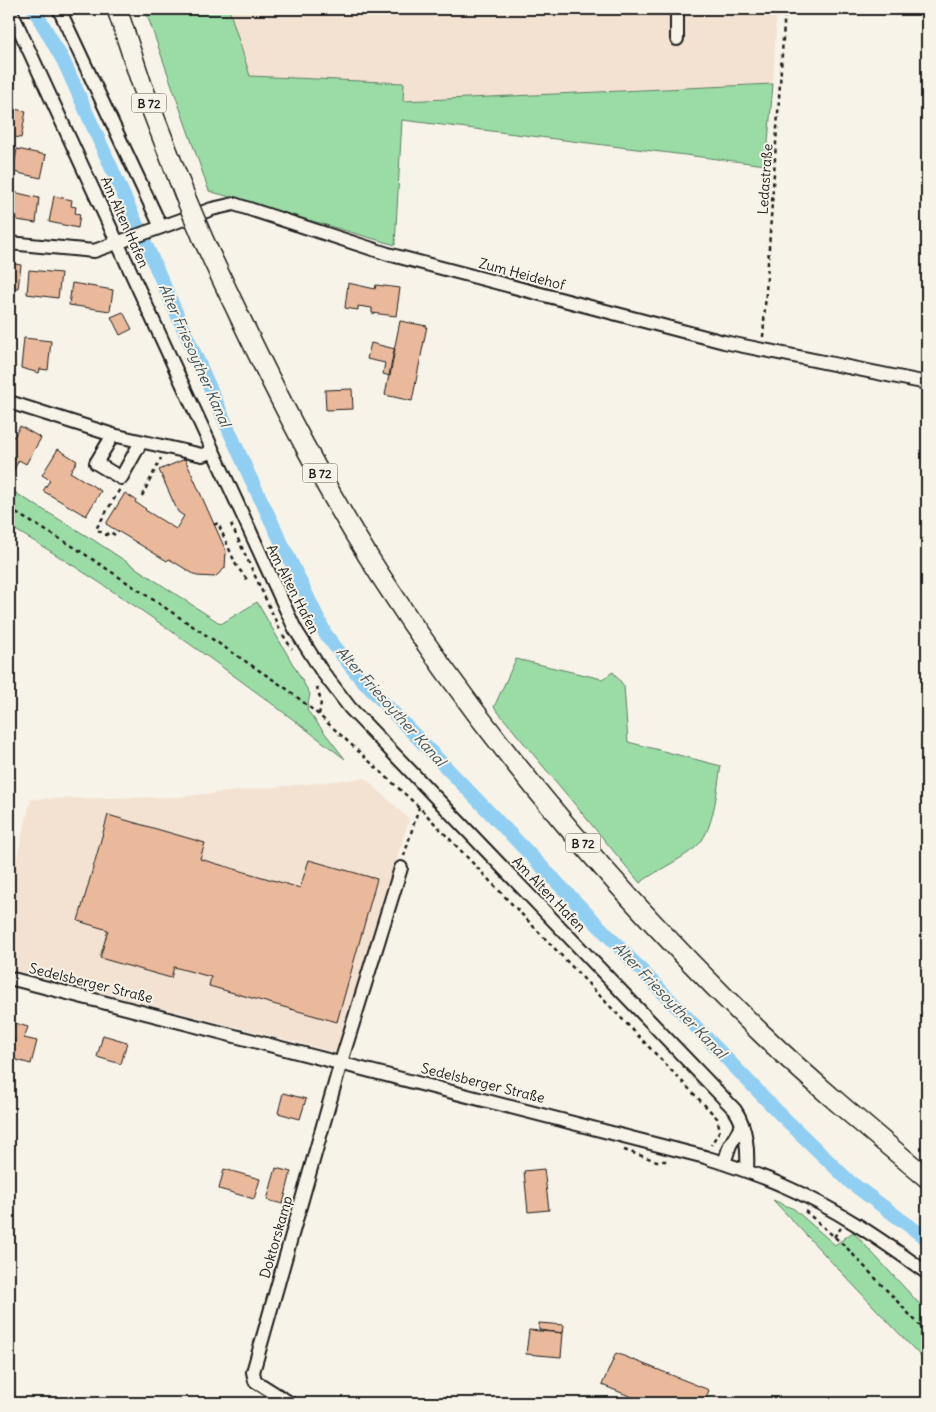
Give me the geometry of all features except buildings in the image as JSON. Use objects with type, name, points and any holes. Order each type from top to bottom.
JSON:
[{"type":"highway","name":"B 72","points":[[117,9],[142,84],[185,196],[252,344],[315,465],[380,575],[460,691],[503,748],[644,915],[769,1041],[927,1178]]},
{"type":"street","name":"Am Alten Hafen","points":[[10,9],[295,629],[321,670],[350,708],[707,1078],[735,1110],[748,1145],[747,1171]]},
{"type":"street","points":[[59,9],[161,227]]},
{"type":"street","points":[[677,9],[677,39]]},
{"type":"street","name":"Zum Heidehof","points":[[9,243],[94,251],[212,209],[234,204],[388,254],[761,351],[927,383]]},
{"type":"street","points":[[9,402],[141,442],[202,455],[212,452]]},
{"type":"street","points":[[113,435],[96,463],[121,478],[141,442]]},
{"type":"street","points":[[341,1062],[401,868]]},
{"type":"street","name":"Sedelsberger Straße","points":[[9,978],[341,1062],[724,1163],[790,1189],[849,1219],[927,1273]]},
{"type":"street","name":"Doktorskamp","points":[[290,1403],[255,1381],[254,1372],[341,1062]]},
{"type":"street","points":[[724,1163],[730,1145],[742,1125]]},
{"type":"path","name":"Ledastraße","points":[[761,351],[765,327],[785,9]]},
{"type":"path","points":[[142,496],[166,447]]},
{"type":"path","points":[[115,534],[110,532],[106,535],[96,529],[121,487],[121,478]]},
{"type":"path","points":[[9,508],[74,547],[287,689],[341,734],[418,807],[718,1118],[720,1130],[705,1157]]},
{"type":"path","points":[[214,524],[218,523],[236,565],[248,581]]},
{"type":"path","points":[[401,868],[418,807]]},
{"type":"path","points":[[803,1210],[846,1247],[927,1333]]},
{"type":"shaded area","points":[[229,9],[777,9],[773,84],[404,101],[404,83],[250,76]]},
{"type":"shaded area","points":[[365,778],[409,819],[338,1053],[9,969],[9,891],[31,799],[177,797]]},
{"type":"green space","points":[[145,9],[229,9],[250,76],[404,83],[403,101],[773,84],[766,165],[402,120],[395,245],[209,191]]},
{"type":"green space","points":[[9,489],[95,541],[221,624],[257,602],[310,694],[307,710],[345,759],[264,697],[181,638],[96,580],[9,526]]},
{"type":"green space","points":[[516,659],[602,679],[613,672],[624,686],[628,742],[721,766],[711,821],[702,840],[696,847],[640,883],[494,707]]},
{"type":"green space","points":[[773,1200],[794,1209],[835,1245],[853,1232],[927,1312],[927,1363]]},
{"type":"waterway","name":"Alter Friesoyther Kanal","points":[[34,9],[64,62],[249,475],[326,635],[360,678],[778,1112],[850,1182],[927,1239]]}]
